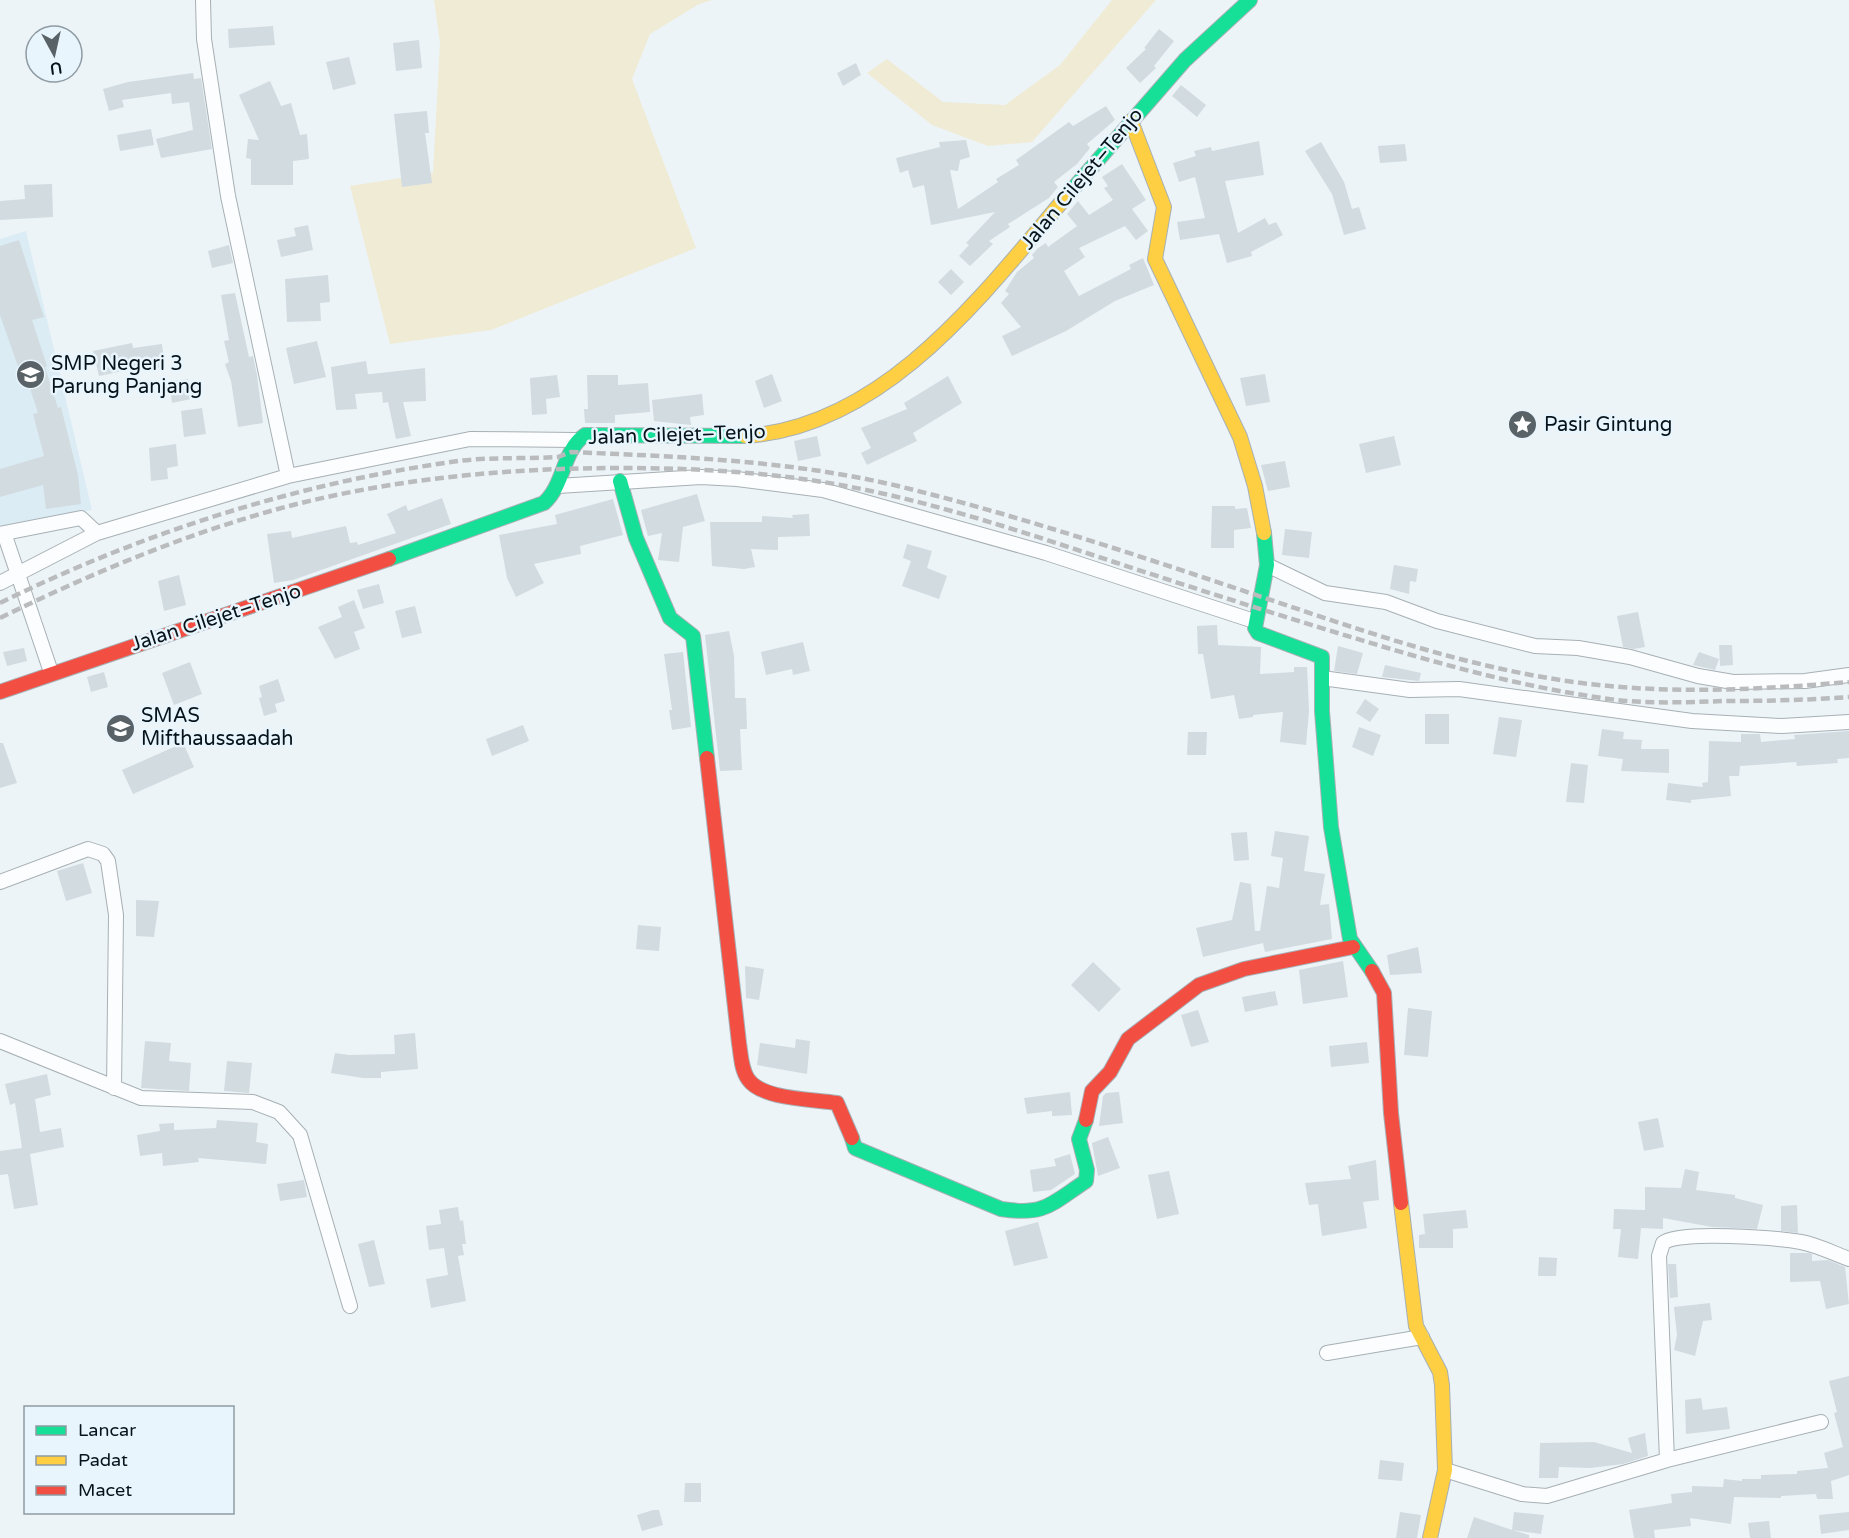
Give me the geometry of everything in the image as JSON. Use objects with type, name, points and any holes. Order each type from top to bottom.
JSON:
[{"type":"street","points":[[203,0],[204,39],[228,196],[288,476]]},
{"type":"street","name":"Jalan Cilejet–Tenjo","points":[[0,692],[51,672],[343,576],[538,506],[549,500],[558,486],[577,440],[590,434],[733,437],[777,432],[817,419],[866,395],[924,350],[975,302],[1131,121],[1215,29],[1250,0]]},
{"type":"street","points":[[1131,121],[1164,207],[1155,260],[1240,437],[1263,521],[1267,565],[1254,621],[1258,633],[1322,657],[1322,711],[1331,827],[1353,947],[1378,979],[1384,993],[1398,1196],[1414,1316],[1440,1372],[1445,1470],[1430,1538]]},
{"type":"street","points":[[0,582],[97,533],[288,476],[470,439],[577,440]]},
{"type":"street","points":[[558,486],[620,481],[737,478],[823,490],[1046,553],[1254,621]]},
{"type":"street","points":[[620,481],[636,538],[670,618],[693,636],[739,1043],[745,1073],[751,1083],[761,1089],[800,1100],[837,1103],[855,1148],[1001,1209],[1026,1213],[1043,1209],[1086,1181],[1087,1170],[1079,1139],[1089,1112],[1092,1091],[1110,1072],[1128,1039],[1199,985],[1244,969],[1353,947]]},
{"type":"street","points":[[51,672],[2,533],[81,518],[97,533]]},
{"type":"street","points":[[1267,565],[1325,593],[1386,602],[1437,621],[1535,646],[1578,648],[1630,657],[1698,676],[1732,682],[1805,681],[1849,675]]},
{"type":"street","points":[[1322,678],[1410,690],[1459,689],[1692,722],[1782,726],[1849,722]]},
{"type":"street","points":[[0,882],[88,849],[103,854],[108,861],[116,915],[114,1088]]},
{"type":"street","points":[[0,1041],[141,1098],[166,1101],[253,1102],[279,1112],[292,1123],[300,1135],[350,1306]]},
{"type":"street","points":[[1667,1460],[1659,1256],[1663,1243],[1676,1236],[1695,1235],[1790,1241],[1811,1245],[1849,1259]]},
{"type":"street","points":[[1326,1353],[1422,1337]]},
{"type":"street","points":[[1445,1470],[1536,1497],[1560,1493],[1667,1460],[1821,1422]]},
{"type":"shaded area","points":[[434,0],[712,0],[699,4],[650,34],[632,79],[696,248],[491,330],[390,344],[350,186],[433,173],[440,43]]},
{"type":"shaded area","points":[[1112,0],[1156,0],[1032,142],[988,146],[932,125],[867,73],[887,59],[943,102],[1005,105],[1060,65]]},
{"type":"shaded area","name":"SMP Negeri 3 Parung Panjang","points":[[26,231],[92,510],[0,528],[0,239]]},
{"type":"building","points":[[273,26],[275,45],[229,48],[228,29]]},
{"type":"building","points":[[1159,29],[1174,41],[1154,66],[1156,68],[1140,83],[1126,68],[1146,49],[1144,48]]},
{"type":"building","points":[[419,40],[422,68],[396,71],[393,43]]},
{"type":"building","points":[[349,57],[356,84],[333,90],[326,62]]},
{"type":"building","points":[[856,63],[861,75],[843,86],[837,73]]},
{"type":"building","points":[[193,73],[194,79],[201,78],[212,149],[161,158],[156,139],[193,130],[189,102],[172,104],[171,93],[122,100],[124,107],[109,111],[103,89],[128,82]]},
{"type":"building","points":[[270,81],[281,106],[291,103],[300,135],[307,134],[309,159],[293,161],[293,185],[251,185],[251,159],[246,158],[248,139],[259,140],[239,95]]},
{"type":"building","points":[[1181,85],[1206,105],[1197,117],[1172,96]]},
{"type":"building","points":[[1106,106],[1115,120],[1087,144],[1090,148],[1077,164],[1054,182],[1058,187],[1049,198],[1008,224],[1010,227],[989,241],[993,244],[970,266],[959,256],[969,245],[966,243],[995,212],[931,225],[924,185],[913,188],[908,170],[900,173],[896,158],[940,147],[939,142],[966,140],[970,157],[960,160],[958,171],[950,170],[958,209],[998,182],[996,179],[1019,165],[1016,160],[1069,122],[1073,126]]},
{"type":"building","points":[[427,111],[429,133],[425,133],[432,183],[402,187],[394,114]]},
{"type":"building","points":[[151,129],[154,145],[120,151],[117,135]]},
{"type":"building","points":[[1259,141],[1264,175],[1225,181],[1238,233],[1265,218],[1269,225],[1276,222],[1283,235],[1251,252],[1252,256],[1227,263],[1219,234],[1180,240],[1177,222],[1205,218],[1195,177],[1179,182],[1173,163],[1196,156],[1194,151],[1211,147],[1212,151]]},
{"type":"building","points":[[1321,142],[1344,182],[1352,209],[1359,207],[1366,229],[1344,235],[1332,194],[1305,151]]},
{"type":"building","points":[[1405,144],[1407,161],[1380,163],[1378,146]]},
{"type":"building","points":[[1122,164],[1146,200],[1132,209],[1148,231],[1136,240],[1125,226],[1079,248],[1085,257],[1064,271],[1079,296],[1131,269],[1129,265],[1143,258],[1154,285],[1115,301],[1066,331],[1012,356],[1002,336],[1021,327],[1001,303],[1009,294],[1005,291],[1017,272],[1034,258],[1032,255],[1038,248],[1046,243],[1048,247],[1077,226],[1067,214],[1078,201],[1089,215],[1113,200],[1104,188],[1108,186],[1102,177]]},
{"type":"building","points":[[52,184],[53,217],[0,220],[0,201],[25,199],[24,185]]},
{"type":"building","points":[[308,225],[313,250],[281,257],[277,240],[296,236],[294,228]]},
{"type":"building","points":[[19,240],[44,317],[32,320],[58,408],[61,407],[78,475],[81,504],[46,509],[43,485],[0,497],[0,469],[44,456],[33,414],[38,413],[25,373],[21,375],[0,315],[0,246]]},
{"type":"building","points":[[229,245],[233,263],[212,268],[208,251]]},
{"type":"building","points":[[951,269],[964,282],[951,295],[938,282]]},
{"type":"building","points":[[328,275],[330,302],[320,303],[321,321],[287,322],[285,279]]},
{"type":"building","points":[[235,293],[249,357],[253,356],[263,423],[238,427],[231,381],[225,364],[229,362],[224,341],[229,340],[221,295]]},
{"type":"building","points":[[317,341],[326,377],[294,384],[286,348]]},
{"type":"building","points":[[132,343],[133,348],[162,344],[165,367],[147,370],[147,366],[99,376],[93,351]]},
{"type":"building","points":[[366,361],[368,374],[425,368],[426,401],[403,402],[411,436],[396,439],[388,402],[383,403],[382,392],[355,394],[357,409],[336,410],[331,367]]},
{"type":"building","points":[[772,374],[782,401],[764,408],[755,381]]},
{"type":"building","points":[[1265,374],[1270,402],[1246,406],[1240,378]]},
{"type":"building","points":[[557,375],[560,397],[546,399],[547,414],[532,415],[530,378]]},
{"type":"building","points":[[587,375],[618,375],[618,385],[648,383],[650,412],[615,415],[615,423],[585,423],[584,409],[588,409]]},
{"type":"building","points":[[948,376],[962,403],[913,433],[917,441],[867,465],[861,453],[871,448],[861,428],[907,409],[904,403]]},
{"type":"building","points":[[188,379],[191,399],[172,403],[169,382]]},
{"type":"building","points":[[702,394],[704,415],[690,417],[691,425],[654,421],[652,400]]},
{"type":"building","points":[[202,408],[206,434],[184,437],[181,411]]},
{"type":"building","points":[[817,436],[821,456],[798,461],[794,441]]},
{"type":"building","points":[[1394,436],[1401,465],[1366,473],[1359,444]]},
{"type":"building","points":[[176,444],[178,466],[167,468],[168,479],[151,481],[149,448]]},
{"type":"building","points":[[1285,461],[1290,487],[1268,491],[1261,465]]},
{"type":"building","points":[[697,494],[705,521],[683,527],[679,562],[658,560],[662,533],[648,536],[641,510]]},
{"type":"building","points":[[442,498],[451,524],[293,580],[274,583],[267,534],[291,531],[292,538],[346,526],[350,543],[357,542],[358,545],[396,533],[387,514],[406,505],[408,511]]},
{"type":"building","points":[[613,499],[623,535],[580,546],[581,554],[534,564],[544,583],[516,597],[507,578],[499,535],[557,524],[555,515]]},
{"type":"building","points":[[1212,506],[1247,508],[1251,528],[1234,530],[1234,548],[1211,548]]},
{"type":"building","points":[[809,514],[810,536],[778,537],[778,550],[751,549],[755,567],[744,569],[712,566],[710,522],[762,522],[762,516],[793,518],[792,515]]},
{"type":"building","points":[[1285,529],[1312,532],[1309,558],[1282,555]]},
{"type":"building","points":[[907,544],[932,551],[927,568],[947,576],[939,599],[902,586],[911,561],[903,558]]},
{"type":"building","points":[[1394,565],[1418,569],[1416,582],[1410,581],[1409,594],[1390,589]]},
{"type":"building","points":[[179,575],[186,605],[164,611],[158,581]]},
{"type":"building","points":[[379,584],[384,603],[363,609],[357,590]]},
{"type":"building","points":[[354,600],[365,628],[354,632],[360,649],[335,659],[318,627],[342,617],[338,607]]},
{"type":"building","points":[[415,606],[422,633],[402,638],[395,611]]},
{"type":"building","points":[[1638,612],[1645,647],[1634,649],[1623,647],[1617,616]]},
{"type":"building","points":[[1217,625],[1218,645],[1261,647],[1260,674],[1294,672],[1294,667],[1307,667],[1309,711],[1306,745],[1280,742],[1283,712],[1239,719],[1234,695],[1211,699],[1203,654],[1198,654],[1197,626]]},
{"type":"building","points":[[729,631],[734,656],[735,698],[746,698],[747,729],[740,729],[742,770],[720,771],[705,635]]},
{"type":"building","points":[[803,642],[810,671],[793,675],[792,669],[766,675],[761,652]]},
{"type":"building","points":[[1719,645],[1732,645],[1733,665],[1720,666]]},
{"type":"building","points":[[1338,646],[1363,653],[1357,674],[1334,671]]},
{"type":"building","points":[[24,648],[27,661],[7,666],[3,652]]},
{"type":"building","points":[[683,652],[691,727],[672,730],[669,710],[672,710],[664,654]]},
{"type":"building","points":[[1699,652],[1719,659],[1715,670],[1693,665]]},
{"type":"building","points":[[190,662],[202,694],[174,705],[162,673]]},
{"type":"building","points":[[1385,665],[1421,673],[1419,681],[1382,677]]},
{"type":"building","points":[[104,672],[108,687],[91,692],[87,677]]},
{"type":"building","points":[[278,679],[285,701],[275,704],[277,712],[264,716],[259,698],[262,697],[259,686]]},
{"type":"building","points":[[1365,699],[1379,709],[1370,722],[1356,713]]},
{"type":"building","points":[[1425,714],[1449,714],[1449,744],[1425,744]]},
{"type":"building","points":[[1499,717],[1522,720],[1516,757],[1493,754]]},
{"type":"building","points":[[523,725],[529,741],[492,756],[486,739]]},
{"type":"building","points":[[1359,727],[1381,735],[1373,756],[1352,747]]},
{"type":"building","points":[[1602,729],[1624,732],[1623,739],[1642,740],[1641,749],[1669,749],[1669,773],[1621,771],[1623,759],[1598,756]]},
{"type":"building","points":[[1849,731],[1849,758],[1837,759],[1838,763],[1797,766],[1796,762],[1740,766],[1739,776],[1729,776],[1731,796],[1691,800],[1691,803],[1666,800],[1668,783],[1703,787],[1702,783],[1708,782],[1709,741],[1741,742],[1741,734],[1760,734],[1761,742],[1795,739],[1794,735]]},
{"type":"building","points":[[1188,732],[1207,732],[1206,755],[1187,755]]},
{"type":"building","points":[[0,743],[3,743],[17,783],[0,788]]},
{"type":"building","points":[[183,743],[194,767],[133,794],[122,770]]},
{"type":"building","points":[[1571,763],[1588,765],[1584,803],[1566,802]]},
{"type":"building","points":[[1275,831],[1309,836],[1304,871],[1325,874],[1320,905],[1329,904],[1332,939],[1265,952],[1263,943],[1203,957],[1196,928],[1232,920],[1240,882],[1251,884],[1255,931],[1260,931],[1267,886],[1279,888],[1283,858],[1271,856]]},
{"type":"building","points":[[1247,832],[1249,860],[1234,861],[1231,833]]},
{"type":"building","points":[[83,863],[92,893],[66,901],[57,871]]},
{"type":"building","points":[[136,900],[159,901],[154,937],[136,936]]},
{"type":"building","points":[[638,925],[661,927],[659,951],[636,949]]},
{"type":"building","points":[[1418,947],[1422,973],[1390,975],[1387,955]]},
{"type":"building","points":[[1343,961],[1348,997],[1303,1004],[1299,970]]},
{"type":"building","points":[[1093,962],[1121,989],[1099,1012],[1071,985]]},
{"type":"building","points":[[745,966],[764,969],[759,1000],[746,998]]},
{"type":"building","points":[[1275,991],[1278,1005],[1245,1012],[1242,997]]},
{"type":"building","points":[[1408,1008],[1432,1011],[1428,1057],[1404,1055]]},
{"type":"building","points":[[1198,1010],[1209,1042],[1191,1047],[1181,1015]]},
{"type":"building","points":[[415,1033],[418,1069],[381,1072],[381,1078],[331,1073],[335,1053],[395,1054],[394,1035]]},
{"type":"building","points":[[796,1039],[810,1041],[807,1074],[757,1065],[760,1043],[795,1048]]},
{"type":"building","points":[[145,1041],[171,1043],[169,1061],[191,1063],[189,1091],[141,1088]]},
{"type":"building","points":[[1367,1042],[1369,1063],[1331,1067],[1329,1046]]},
{"type":"building","points":[[227,1061],[252,1063],[249,1093],[224,1091]]},
{"type":"building","points":[[47,1074],[51,1095],[35,1099],[40,1132],[61,1128],[64,1147],[30,1154],[38,1205],[14,1209],[8,1174],[0,1175],[0,1151],[22,1148],[15,1103],[10,1105],[5,1084]]},
{"type":"building","points":[[1070,1092],[1072,1115],[1052,1116],[1052,1111],[1027,1114],[1024,1098]]},
{"type":"building","points":[[1119,1092],[1123,1123],[1099,1126],[1103,1096],[1106,1093]]},
{"type":"building","points":[[1658,1118],[1664,1147],[1644,1151],[1638,1122]]},
{"type":"building","points":[[217,1120],[258,1123],[256,1142],[268,1144],[266,1164],[198,1158],[199,1162],[163,1166],[162,1153],[140,1156],[137,1135],[160,1131],[159,1124],[174,1123],[174,1130],[216,1128]]},
{"type":"building","points":[[1108,1137],[1120,1168],[1098,1176],[1092,1143]]},
{"type":"building","points":[[1070,1154],[1075,1174],[1051,1190],[1033,1192],[1030,1170],[1056,1166],[1054,1159]]},
{"type":"building","points":[[1376,1160],[1379,1200],[1363,1202],[1367,1228],[1322,1236],[1318,1204],[1309,1205],[1305,1183],[1351,1179],[1348,1166]]},
{"type":"building","points":[[1685,1169],[1699,1172],[1696,1190],[1735,1195],[1735,1198],[1763,1205],[1757,1229],[1712,1227],[1663,1218],[1663,1229],[1641,1228],[1638,1259],[1618,1257],[1621,1229],[1613,1229],[1614,1209],[1645,1210],[1645,1187],[1681,1188]]},
{"type":"building","points":[[1169,1171],[1179,1214],[1157,1219],[1148,1175]]},
{"type":"building","points":[[304,1180],[307,1197],[280,1201],[277,1184]]},
{"type":"building","points":[[1797,1205],[1798,1233],[1781,1231],[1781,1206]]},
{"type":"building","points":[[458,1207],[460,1221],[463,1220],[466,1244],[462,1244],[464,1255],[458,1256],[466,1301],[431,1308],[426,1279],[448,1275],[444,1248],[429,1250],[426,1226],[441,1224],[439,1210]]},
{"type":"building","points":[[1466,1210],[1468,1228],[1453,1229],[1453,1248],[1419,1248],[1419,1235],[1425,1234],[1423,1214]]},
{"type":"building","points":[[1038,1222],[1048,1258],[1014,1266],[1005,1231]]},
{"type":"building","points":[[374,1240],[385,1284],[369,1287],[358,1244]]},
{"type":"building","points":[[1790,1253],[1809,1253],[1812,1254],[1812,1261],[1828,1260],[1845,1267],[1849,1304],[1826,1309],[1820,1281],[1790,1282]]},
{"type":"building","points":[[1539,1257],[1557,1258],[1556,1276],[1538,1276]]},
{"type":"building","points":[[1668,1264],[1676,1264],[1678,1297],[1670,1298]]},
{"type":"building","points":[[1710,1303],[1712,1320],[1703,1321],[1695,1356],[1674,1350],[1677,1335],[1674,1307]]},
{"type":"building","points":[[1849,1376],[1849,1475],[1831,1481],[1833,1499],[1817,1499],[1816,1494],[1781,1496],[1781,1498],[1734,1497],[1731,1524],[1690,1518],[1691,1526],[1654,1530],[1655,1538],[1634,1538],[1629,1510],[1672,1503],[1671,1494],[1692,1492],[1692,1486],[1723,1487],[1724,1479],[1742,1481],[1742,1479],[1761,1479],[1761,1475],[1797,1474],[1797,1471],[1828,1468],[1824,1453],[1843,1447],[1829,1381]]},
{"type":"building","points":[[1701,1398],[1703,1410],[1727,1407],[1730,1429],[1686,1434],[1685,1400]]},
{"type":"building","points":[[1645,1433],[1648,1456],[1623,1464],[1590,1468],[1559,1467],[1558,1478],[1539,1478],[1540,1443],[1594,1442],[1632,1453],[1628,1438]]},
{"type":"building","points":[[1380,1460],[1404,1463],[1402,1481],[1378,1479]]},
{"type":"building","points":[[685,1483],[701,1483],[701,1502],[684,1502]]},
{"type":"building","points":[[659,1510],[663,1525],[642,1531],[637,1515]]},
{"type":"building","points":[[1400,1512],[1421,1515],[1417,1538],[1396,1538]]},
{"type":"building","points":[[1514,1512],[1544,1515],[1541,1534],[1512,1530]]},
{"type":"building","points":[[1849,1512],[1849,1530],[1821,1534],[1819,1515]]},
{"type":"building","points":[[1474,1517],[1529,1535],[1529,1538],[1467,1538]]},
{"type":"building","points":[[1769,1521],[1771,1538],[1750,1538],[1748,1523]]},
{"type":"railway","points":[[0,603],[110,554],[166,533],[281,497],[339,482],[458,461],[558,457],[571,452],[695,458],[776,465],[857,477],[898,486],[990,510],[1081,538],[1428,650],[1470,662],[1556,679],[1630,688],[1693,690],[1849,682]]},
{"type":"railway","points":[[0,618],[107,569],[181,540],[255,515],[333,496],[414,481],[538,470],[579,468],[705,470],[818,481],[914,501],[1015,530],[1371,643],[1538,687],[1617,700],[1644,702],[1772,701],[1849,697]]},
{"type":"traffic: fast","points":[[1065,198],[1185,60],[1250,0]]},
{"type":"traffic: fast","points":[[389,559],[544,503],[556,487],[572,450],[585,435],[745,436]]},
{"type":"traffic: fast","points":[[620,481],[636,538],[670,618],[693,636],[707,758]]},
{"type":"traffic: fast","points":[[1264,533],[1267,565],[1255,628],[1258,633],[1322,657],[1322,711],[1331,827],[1350,939],[1372,971]]},
{"type":"traffic: fast","points":[[852,1138],[855,1148],[1001,1209],[1028,1211],[1055,1202],[1086,1181],[1087,1170],[1079,1139],[1086,1120]]},
{"type":"traffic: slow","points":[[1131,121],[1164,207],[1155,259],[1240,437],[1255,486],[1264,533]]},
{"type":"traffic: slow","points":[[745,436],[795,427],[842,409],[885,383],[926,350],[964,314],[1065,198]]},
{"type":"traffic: slow","points":[[1401,1203],[1416,1326],[1440,1372],[1442,1385],[1445,1470],[1430,1538]]},
{"type":"traffic: jam","points":[[0,692],[389,559]]},
{"type":"traffic: jam","points":[[707,758],[744,1071],[755,1086],[776,1095],[837,1103],[852,1138]]},
{"type":"traffic: jam","points":[[1086,1120],[1092,1091],[1110,1072],[1128,1039],[1199,985],[1244,969],[1353,947]]},
{"type":"traffic: jam","points":[[1372,971],[1384,993],[1391,1113],[1401,1203]]},
{"type":"place","name":"SMP Negeri 3 Parung Panjang","points":[[30,375]]},
{"type":"place","name":"Pasir Gintung","points":[[1523,425]]},
{"type":"place","name":"SMAS Mifthaussaadah","points":[[120,728]]}]
